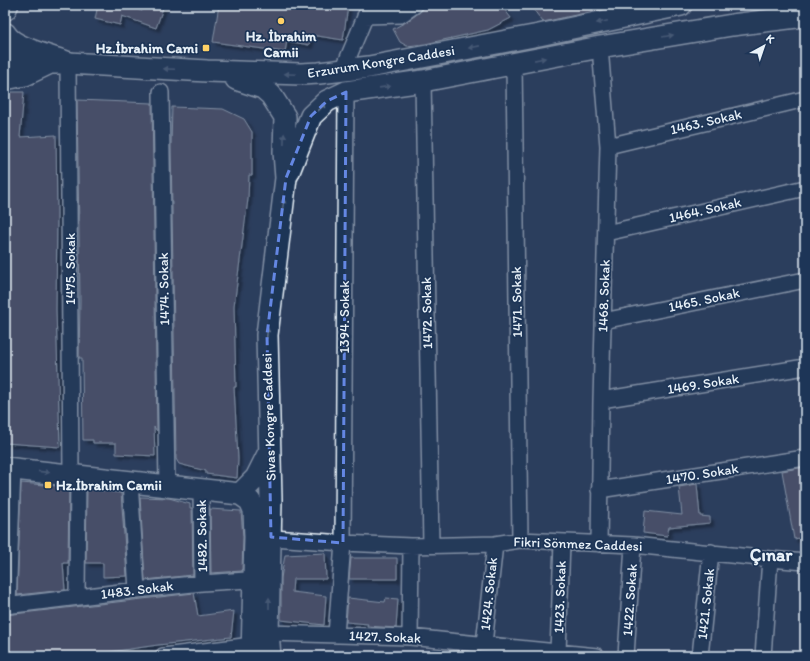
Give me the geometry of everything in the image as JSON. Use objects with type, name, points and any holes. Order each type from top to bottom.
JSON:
[{"type":"main road","points":[[5,9],[7,5]]},
{"type":"main road","name":"Erzurum Kongre Caddesi","points":[[5,58],[58,63],[207,71],[301,74],[343,70],[539,35],[627,11],[668,6]]},
{"type":"main road","name":"Erzurum Kongre Caddesi","points":[[346,92],[423,81],[600,47],[732,25],[805,16]]},
{"type":"main road","points":[[5,34],[14,44],[58,63]]},
{"type":"main road","points":[[5,79],[25,75],[58,63]]},
{"type":"main road","name":"Sivas Kongre Caddesi","points":[[207,71],[250,83],[262,88],[271,95],[285,117],[284,152],[286,178],[267,335],[269,452],[258,645],[270,656]]},
{"type":"main road","name":"Sivas Kongre Caddesi","points":[[286,178],[311,116],[327,101],[346,92]]},
{"type":"main road","points":[[9,468],[240,494],[256,478],[269,452]]},
{"type":"main road","name":"Sivas Kongre Caddesi","points":[[240,494],[250,501],[263,537]]},
{"type":"street","points":[[343,70],[368,11],[401,15],[415,5]]},
{"type":"street","name":"1468. Sokak","points":[[598,544],[608,146],[600,47]]},
{"type":"street","name":"1475. Sokak","points":[[58,63],[74,475],[77,597]]},
{"type":"street","name":"1471. Sokak","points":[[514,64],[520,540]]},
{"type":"street","name":"1472. Sokak","points":[[423,81],[431,545]]},
{"type":"street","name":"1474. Sokak","points":[[161,92],[167,486]]},
{"type":"street","name":"1394. Sokak","points":[[336,635],[343,543],[346,92]]},
{"type":"street","name":"1463. Sokak","points":[[608,146],[805,99]]},
{"type":"street","name":"1464. Sokak","points":[[606,233],[805,188]]},
{"type":"street","name":"1465. Sokak","points":[[603,321],[805,280]]},
{"type":"street","name":"1469. Sokak","points":[[601,400],[805,368]]},
{"type":"street","name":"1470. Sokak","points":[[599,490],[805,458]]},
{"type":"street","points":[[6,606],[9,468]]},
{"type":"street","points":[[130,482],[137,590]]},
{"type":"street","name":"1482. Sokak","points":[[201,489],[202,583]]},
{"type":"street","name":"Fikri Sönmez Caddesi","points":[[263,537],[411,546],[494,544],[520,540],[634,545],[805,562]]},
{"type":"street","name":"1423. Sokak","points":[[558,652],[562,543]]},
{"type":"street","name":"1424. Sokak","points":[[484,644],[494,544]]},
{"type":"street","name":"1422. Sokak","points":[[626,656],[634,545]]},
{"type":"street","points":[[410,637],[411,546]]},
{"type":"street","name":"1421. Sokak","points":[[700,656],[711,552]]},
{"type":"street","points":[[763,656],[770,559]]},
{"type":"street","name":"1483. Sokak","points":[[6,606],[202,583],[261,579]]},
{"type":"street","name":"1427. Sokak","points":[[163,656],[336,635],[410,637],[597,656]]},
{"type":"highlighted area","points":[[346,92],[343,543],[271,537],[267,335],[286,178],[311,116],[327,101]]},
{"type":"building","points":[[98,5],[124,5],[142,11],[144,5],[164,5],[156,28],[122,16],[120,25],[95,19]]},
{"type":"building","name":"Hz. İbrahim Camii","points":[[219,5],[348,6],[343,40],[311,35],[309,45],[287,41],[285,52],[213,42]]},
{"type":"building","points":[[424,5],[501,5],[511,18],[488,30],[425,44],[407,46],[400,42],[393,29],[420,12]]},
{"type":"building","points":[[530,5],[603,5],[604,9],[543,22]]},
{"type":"building","points":[[5,92],[24,92],[20,137],[56,135],[56,310],[60,447],[5,443]]},
{"type":"building","points":[[77,100],[152,103],[157,431],[154,427],[155,456],[116,454],[116,443],[93,443],[93,440],[83,440],[82,358],[79,358],[80,301]]},
{"type":"building","points":[[172,107],[223,109],[244,119],[252,132],[252,175],[249,175],[248,199],[234,306],[236,387],[234,387],[238,459],[237,478],[206,474],[206,471],[179,464],[176,459],[171,146]]},
{"type":"building","points":[[805,467],[805,537],[794,539],[782,471]]},
{"type":"building","points":[[21,483],[69,487],[68,563],[63,563],[65,590],[17,595]]},
{"type":"building","points":[[697,484],[700,516],[710,517],[710,523],[669,527],[667,536],[643,533],[645,511],[682,515],[679,487]]},
{"type":"building","points":[[87,489],[121,493],[127,576],[103,577],[103,563],[86,563]]},
{"type":"building","points":[[140,497],[169,498],[190,504],[190,508],[192,508],[193,575],[145,580]]},
{"type":"building","points":[[210,509],[241,511],[243,537],[242,571],[211,573]]},
{"type":"building","points":[[325,553],[326,579],[293,579],[292,592],[326,596],[324,625],[281,620],[281,578],[285,555]]},
{"type":"building","points":[[351,558],[397,558],[397,579],[349,579]]},
{"type":"building","points":[[194,593],[198,616],[234,611],[231,637],[158,645],[82,656],[5,656],[5,615]]},
{"type":"building","points":[[348,598],[385,602],[386,598],[398,599],[396,628],[367,626],[368,624],[346,622]]},
{"type":"place","name":"Hz. İbrahim Camii","points":[[281,21]]},
{"type":"place","name":"Hz.İbrahim Cami","points":[[206,48]]},
{"type":"place","name":"Hz.İbrahim Camii","points":[[48,485]]},
{"type":"district","name":"Çınar","points":[[771,555]]}]
